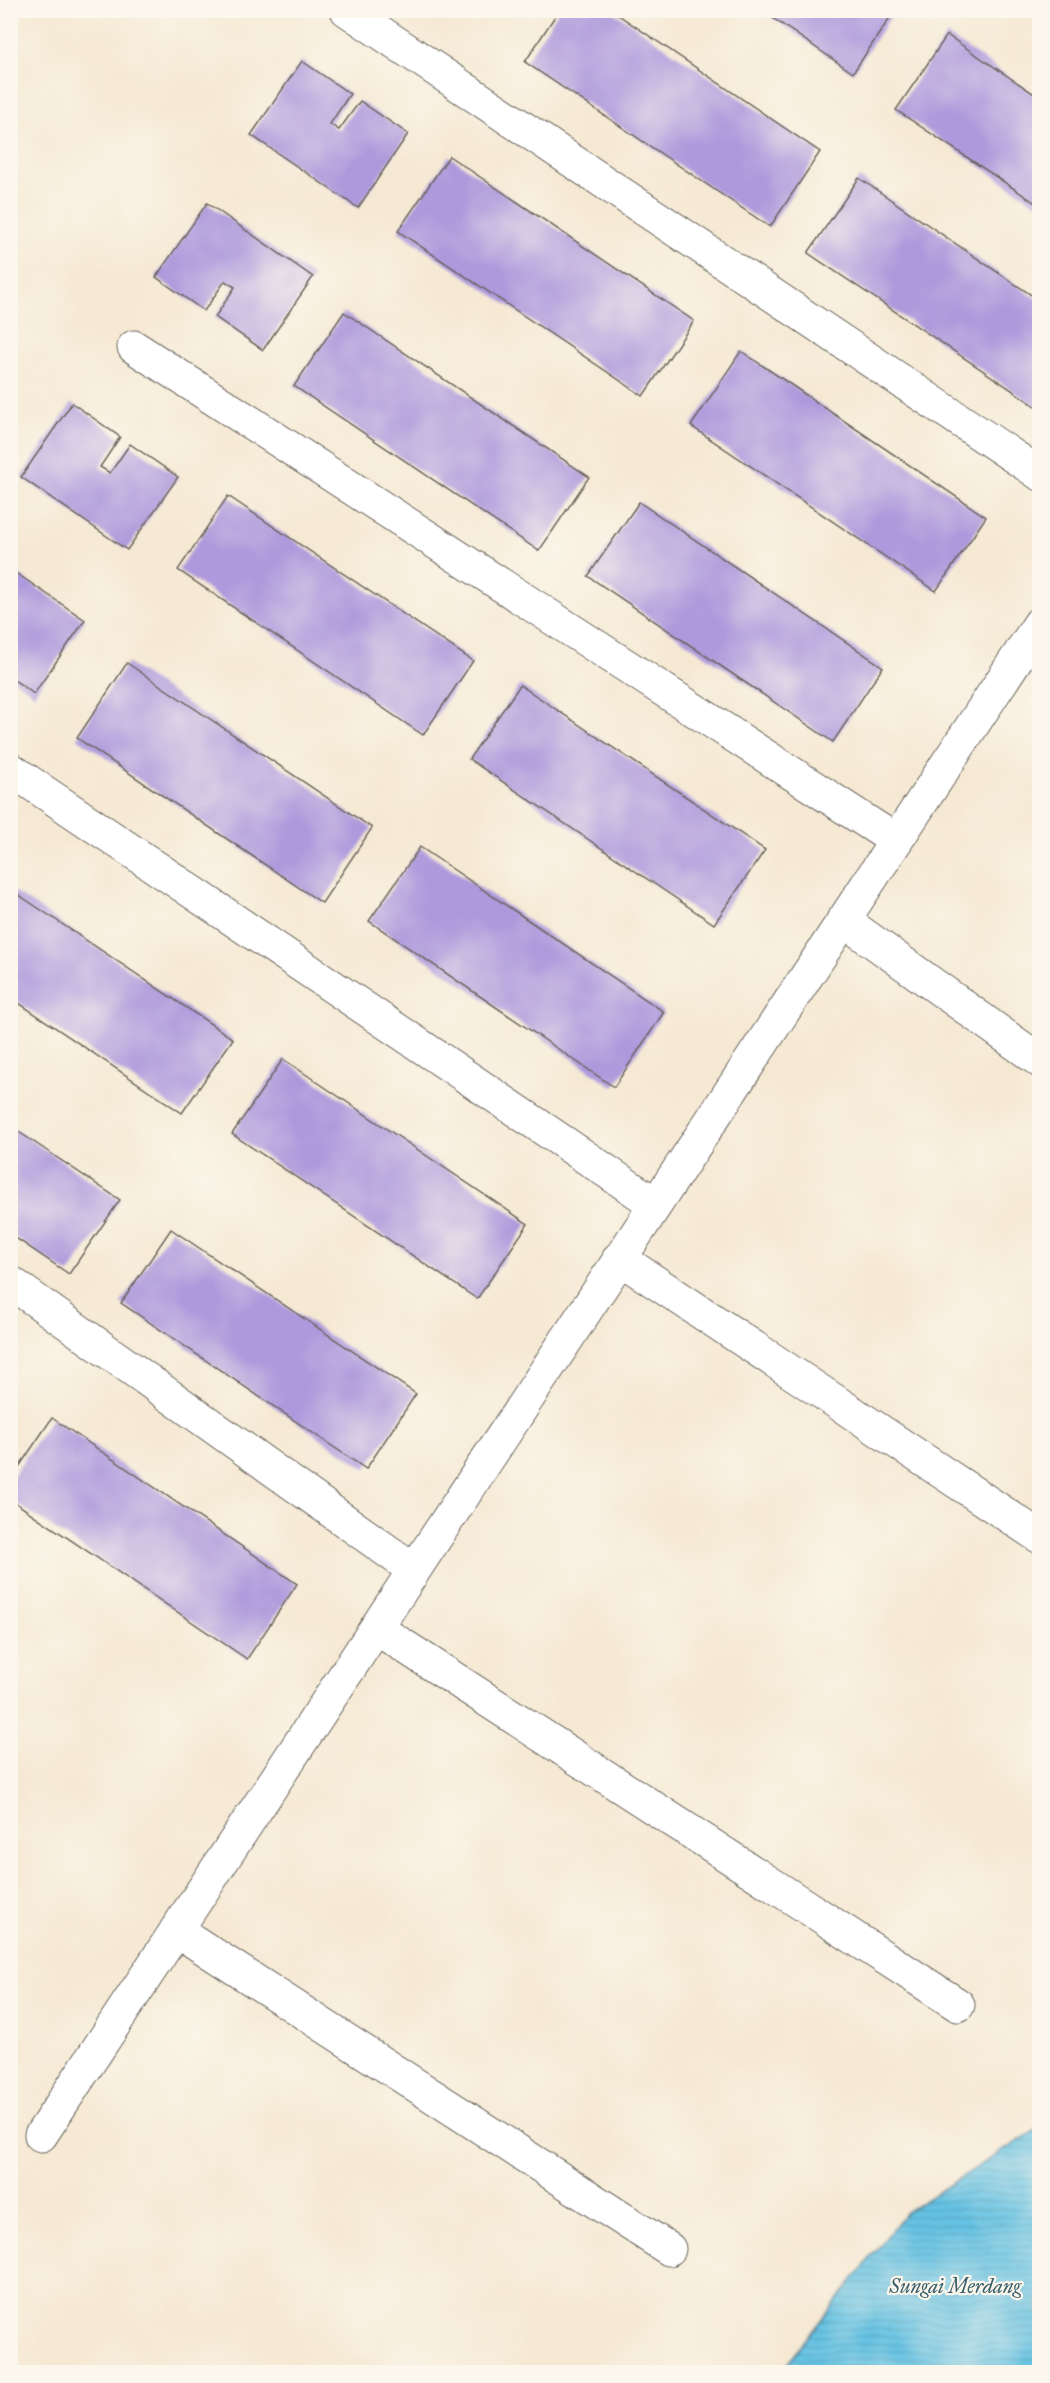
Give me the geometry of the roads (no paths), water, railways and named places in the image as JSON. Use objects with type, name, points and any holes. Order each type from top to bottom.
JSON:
[{"type":"street","points":[[347,10],[1040,474]]},
{"type":"street","points":[[134,346],[895,840]]},
{"type":"street","points":[[41,2135],[1039,624]]},
{"type":"street","points":[[10,769],[655,1204]]},
{"type":"street","points":[[843,920],[1040,1061]]},
{"type":"street","points":[[619,1258],[1040,1537]]},
{"type":"street","points":[[10,1282],[414,1570]]},
{"type":"street","points":[[376,1628],[958,2005]]},
{"type":"street","points":[[176,1930],[669,2249]]},
{"type":"water","name":"Sungai Merdang","points":[[1039,2128],[1039,2372],[781,2372],[906,2212]]}]
